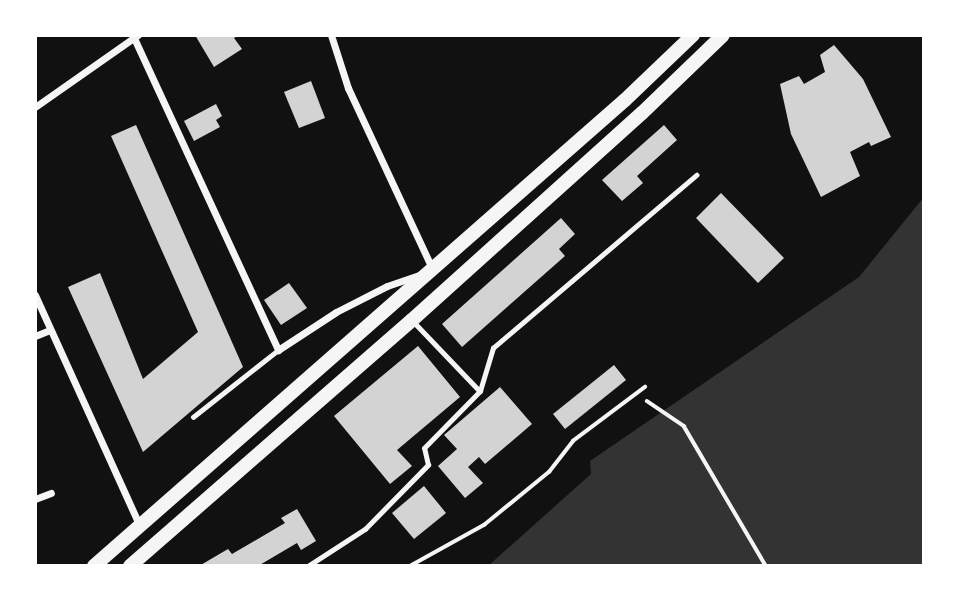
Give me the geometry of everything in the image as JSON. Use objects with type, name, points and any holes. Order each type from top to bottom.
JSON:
[{"type":"main road","points":[[94,566],[141,528],[625,100],[693,35]]},
{"type":"main road","points":[[132,565],[412,320],[642,113],[723,35]]},
{"type":"street","points":[[35,107],[136,37],[278,350],[336,312],[387,286],[433,270],[348,88],[331,35]]},
{"type":"street","points":[[35,295],[141,528]]},
{"type":"street","points":[[35,336],[50,330]]},
{"type":"street","points":[[35,499],[51,493]]},
{"type":"lane","points":[[308,566],[365,529],[428,465],[430,460],[424,448],[480,391],[493,348],[696,175]]},
{"type":"lane","points":[[412,320],[480,391]]},
{"type":"lane","points":[[193,417],[278,350]]},
{"type":"path","points":[[410,566],[484,525],[549,472],[573,441],[645,387]]},
{"type":"path","points":[[647,401],[684,426],[766,566]]},
{"type":"shaded area","points":[[924,197],[924,566],[488,566],[591,474],[590,461],[859,277]]},
{"type":"building","points":[[195,35],[239,35],[234,38],[242,49],[214,67]]},
{"type":"building","points":[[834,45],[863,79],[891,137],[871,146],[869,142],[850,152],[860,176],[821,197],[791,134],[780,84],[799,76],[804,84],[825,72],[820,55]]},
{"type":"building","points":[[311,81],[325,118],[299,128],[284,92]]},
{"type":"building","points":[[216,104],[222,116],[216,120],[220,127],[194,141],[184,121]]},
{"type":"building","points":[[136,125],[243,367],[143,452],[68,287],[100,273],[143,379],[198,332],[111,136]]},
{"type":"building","points":[[664,125],[677,140],[637,176],[643,183],[622,201],[602,180]]},
{"type":"building","points":[[721,193],[784,258],[758,283],[696,218]]},
{"type":"building","points":[[561,218],[575,234],[559,249],[565,256],[462,347],[442,324]]},
{"type":"building","points":[[289,283],[307,308],[281,325],[264,300]]},
{"type":"building","points":[[418,346],[460,397],[397,450],[412,466],[390,484],[334,416]]},
{"type":"building","points":[[614,365],[626,380],[565,429],[553,414]]},
{"type":"building","points":[[500,387],[532,424],[485,464],[479,457],[468,467],[483,483],[465,498],[438,466],[457,449],[444,435]]},
{"type":"building","points":[[424,486],[446,513],[414,539],[392,513]]},
{"type":"building","points":[[297,509],[316,541],[301,550],[297,543],[258,566],[199,566],[228,549],[232,554],[285,523],[281,518]]}]
